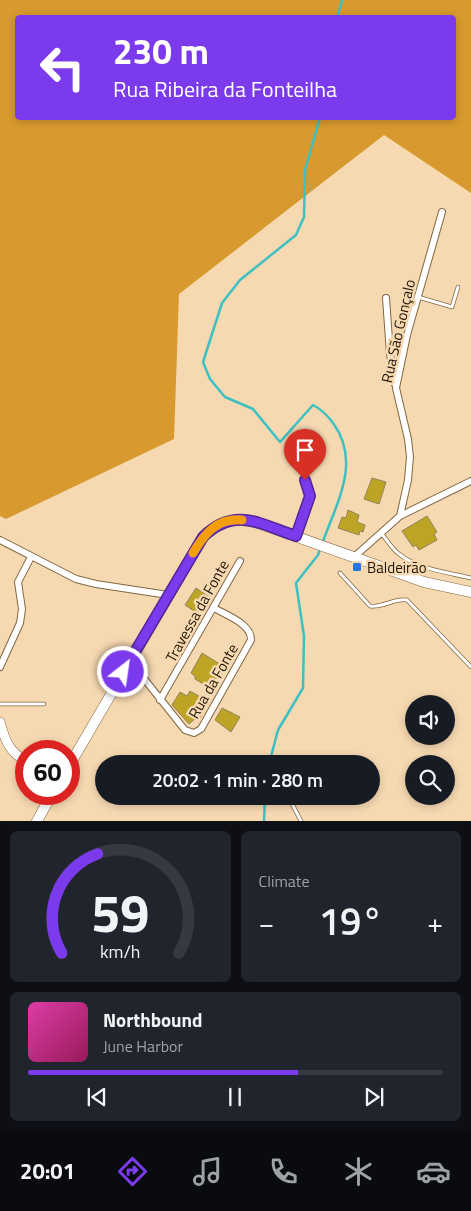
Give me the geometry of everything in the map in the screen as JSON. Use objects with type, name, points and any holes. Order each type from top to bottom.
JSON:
[{"type":"main road","points":[[80,747],[203,537],[215,525],[231,520],[252,521],[424,582],[471,592]]},
{"type":"main road","points":[[36,821],[45,805]]},
{"type":"street","name":"Rua São Gonçalo","points":[[400,516],[408,480],[410,457],[408,439],[396,388],[406,335],[442,212]]},
{"type":"street","points":[[386,298],[390,354],[396,388]]},
{"type":"street","points":[[296,536],[310,496],[305,480]]},
{"type":"street","points":[[354,557],[400,516],[471,481]]},
{"type":"street","points":[[0,540],[76,579],[168,595]]},
{"type":"street","points":[[0,667],[20,623],[22,609],[18,582],[32,557]]},
{"type":"street","name":"Travessa da Fonte","points":[[160,700],[240,560]]},
{"type":"street","name":"Rua da Fonte","points":[[130,661],[140,676],[185,730],[194,733],[201,728],[251,640],[248,628],[214,608]]},
{"type":"street","points":[[123,672],[140,676]]},
{"type":"street","points":[[0,722],[6,744],[15,755]]},
{"type":"lane","points":[[417,297],[452,307],[458,288]]},
{"type":"lane","points":[[380,532],[397,552],[406,559],[423,567],[471,578]]},
{"type":"lane","points":[[340,573],[370,606],[376,607],[398,600],[407,600],[471,667]]},
{"type":"lane","points":[[0,704],[44,704]]},
{"type":"lane","points":[[293,805],[301,821]]},
{"type":"shaded area","points":[[0,0],[471,0],[471,193],[384,135],[179,294],[174,439],[6,519],[0,516]]},
{"type":"building","points":[[372,478],[386,482],[379,504],[364,499]]},
{"type":"building","points":[[348,510],[359,515],[357,522],[365,525],[363,532],[360,531],[359,535],[338,528],[342,517],[346,518]]},
{"type":"building","points":[[427,516],[437,532],[434,534],[437,540],[419,550],[416,545],[413,547],[402,531]]},
{"type":"building","points":[[196,588],[211,598],[200,615],[185,605]]},
{"type":"building","points":[[202,653],[223,666],[212,686],[207,683],[205,685],[195,679],[195,676],[191,673]]},
{"type":"building","points":[[190,691],[209,702],[200,718],[198,716],[189,724],[172,705],[180,692],[187,696]]},
{"type":"building","points":[[222,708],[240,717],[231,732],[215,720]]},
{"type":"waterway","points":[[338,15],[342,0]]},
{"type":"waterway","points":[[319,120],[305,170],[304,217],[296,235],[240,280],[222,303],[203,362],[210,379],[225,397],[253,409],[280,442],[313,405],[333,423],[341,438],[346,468],[344,483],[322,544]]},
{"type":"waterway","points":[[271,755],[278,730],[303,688],[304,636],[296,583],[318,555],[320,549]]},
{"type":"waterway","points":[[264,821],[265,805]]},
{"type":"slow traffic","points":[[193,553],[203,537],[215,525],[226,521],[242,520]]},
{"type":"place","name":"Baldeirão","points":[[357,567]]},
{"type":"route","points":[[123,672],[203,537],[215,525],[237,520],[252,521],[296,536],[310,496],[305,480]]}]
